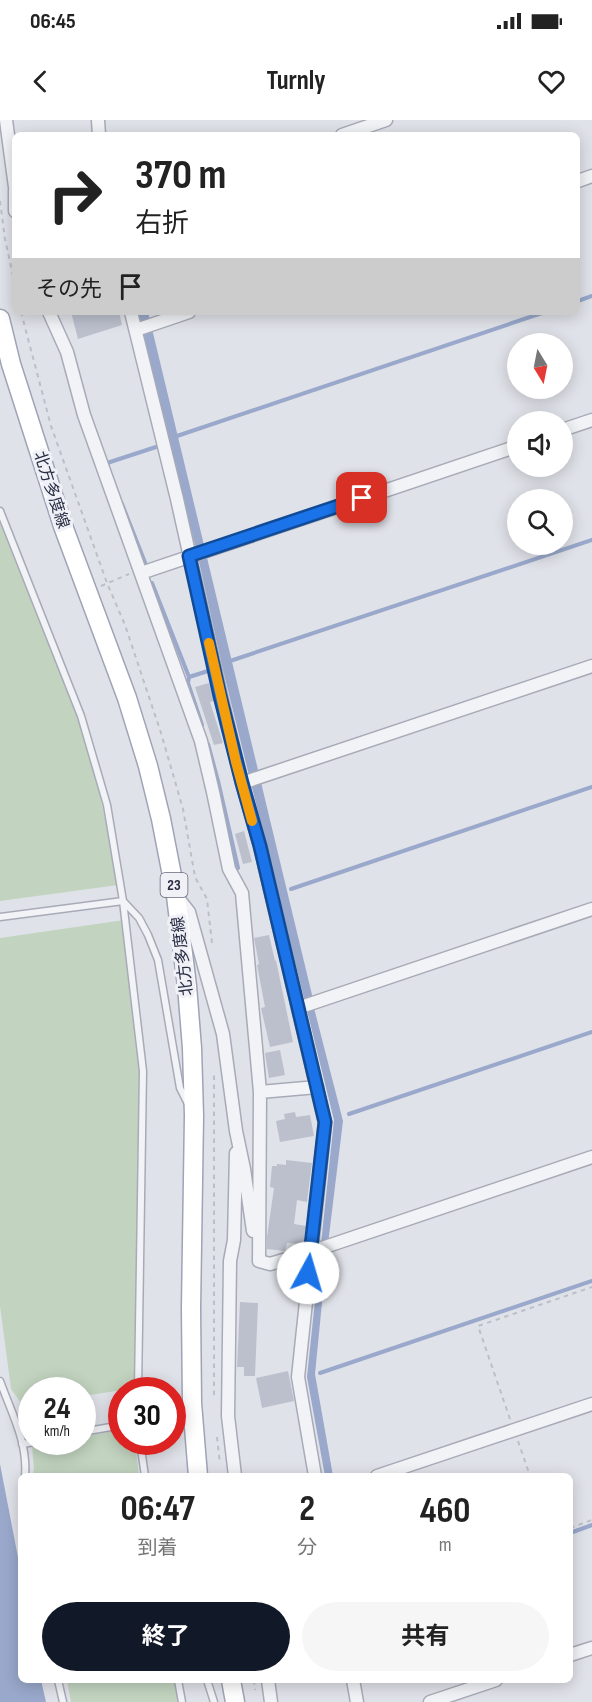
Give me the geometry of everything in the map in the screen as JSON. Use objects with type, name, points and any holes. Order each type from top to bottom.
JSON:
[{"type":"main road","name":"北方多度線","points":[[0,319],[11,364],[59,515],[127,698],[148,766],[176,896],[188,986],[192,1048],[194,1116],[192,1403],[198,1473]]},
{"type":"main road","points":[[232,1683],[235,1702]]},
{"type":"street","points":[[6,120],[12,165]]},
{"type":"street","points":[[351,132],[386,120]]},
{"type":"street","points":[[50,315],[67,352],[84,416],[201,741],[229,869],[242,893],[260,1092],[259,1261]]},
{"type":"street","points":[[132,315],[260,846],[305,1006],[317,1087],[325,1122],[314,1251],[297,1377],[314,1473]]},
{"type":"street","points":[[137,330],[180,315]]},
{"type":"street","points":[[573,426],[592,420]]},
{"type":"street","points":[[140,571],[507,450]]},
{"type":"street","points":[[244,782],[592,666]]},
{"type":"street","points":[[176,896],[189,912],[223,1034],[236,1131],[259,1261]]},
{"type":"street","points":[[305,1006],[592,909]]},
{"type":"street","points":[[260,1092],[317,1087]]},
{"type":"street","points":[[235,1473],[228,1416],[230,1261],[234,1240],[236,1131]]},
{"type":"street","points":[[259,1261],[270,1264],[314,1251],[592,1157]]},
{"type":"street","points":[[386,1473],[592,1404]]},
{"type":"street","points":[[573,1654],[592,1648]]},
{"type":"street","points":[[268,1683],[271,1702]]},
{"type":"street","points":[[354,1683],[357,1702]]},
{"type":"street","points":[[430,1702],[487,1683]]},
{"type":"lane","points":[[0,513],[81,716],[107,805],[123,901],[142,1071],[138,1377]]},
{"type":"lane","points":[[0,917],[123,901]]},
{"type":"lane","points":[[123,901],[139,918],[158,960],[180,1088],[194,1116]]},
{"type":"lane","points":[[0,1381],[18,1427]]},
{"type":"lane","points":[[24,1455],[25,1473]]},
{"type":"lane","points":[[142,1455],[145,1473]]},
{"type":"lane","points":[[59,1683],[63,1702]]},
{"type":"lane","points":[[179,1683],[182,1702]]},
{"type":"lane","points":[[208,1683],[214,1702]]},
{"type":"path","points":[[0,201],[12,271]]},
{"type":"path","points":[[87,591],[140,571]]},
{"type":"path","points":[[529,1473],[478,1326],[592,1287]]},
{"type":"path","points":[[573,1527],[592,1520]]},
{"type":"green space","points":[[0,524],[4,527],[80,726],[98,787],[118,885],[0,901]]},
{"type":"green space","points":[[124,920],[139,1072],[136,1377],[108,1377],[108,1392],[96,1394],[96,1377],[18,1377],[18,1399],[11,1389],[0,1306],[0,938]]},
{"type":"green space","points":[[108,1432],[108,1455],[137,1455],[139,1473],[33,1473],[33,1455],[96,1455],[96,1434]]},
{"type":"green space","points":[[68,1683],[175,1683],[178,1702],[71,1702]]},
{"type":"water","points":[[138,315],[149,315],[343,1121],[315,1374],[332,1473],[324,1473],[307,1377],[334,1120],[222,666],[196,548],[169,451]]},
{"type":"water","points":[[0,1464],[18,1557],[18,1683],[42,1683],[46,1702],[0,1702]]},
{"type":"building","points":[[72,315],[120,315],[122,325],[78,339]]},
{"type":"building","points":[[209,683],[214,701],[210,702],[223,743],[214,745],[195,687]]},
{"type":"building","points":[[244,831],[252,862],[243,864],[235,834]]},
{"type":"building","points":[[269,935],[293,1042],[270,1047],[261,1008],[265,1007],[254,938]]},
{"type":"building","points":[[280,1050],[285,1075],[269,1078],[265,1053]]},
{"type":"building","points":[[295,1112],[296,1117],[310,1115],[314,1136],[280,1142],[276,1121],[285,1119],[284,1114]]},
{"type":"building","points":[[286,1160],[312,1163],[307,1202],[297,1200],[294,1224],[306,1226],[304,1244],[287,1243],[285,1251],[267,1249],[274,1188],[270,1187],[272,1166],[286,1165]]},
{"type":"building","points":[[240,1302],[258,1303],[255,1376],[244,1376],[244,1367],[237,1367]]},
{"type":"building","points":[[288,1371],[294,1401],[262,1408],[256,1378]]},
{"type":"waterway","points":[[580,300],[592,296]]},
{"type":"waterway","points":[[177,436],[536,315]]},
{"type":"waterway","points":[[108,466],[107,463],[156,447]]},
{"type":"waterway","points":[[122,504],[146,565]]},
{"type":"waterway","points":[[230,661],[592,540]]},
{"type":"waterway","points":[[152,583],[189,677]]},
{"type":"waterway","points":[[202,725],[188,683],[189,677],[208,671]]},
{"type":"waterway","points":[[208,744],[238,868]]},
{"type":"waterway","points":[[291,889],[592,787]]},
{"type":"waterway","points":[[349,1114],[592,1032]]},
{"type":"waterway","points":[[320,1373],[592,1281]]},
{"type":"waterway","points":[[573,1532],[592,1525]]},
{"type":"slow traffic","points":[[209,643],[252,821]]},
{"type":"route","points":[[308,1273],[325,1122],[260,846],[220,696],[189,556],[362,498]]}]
